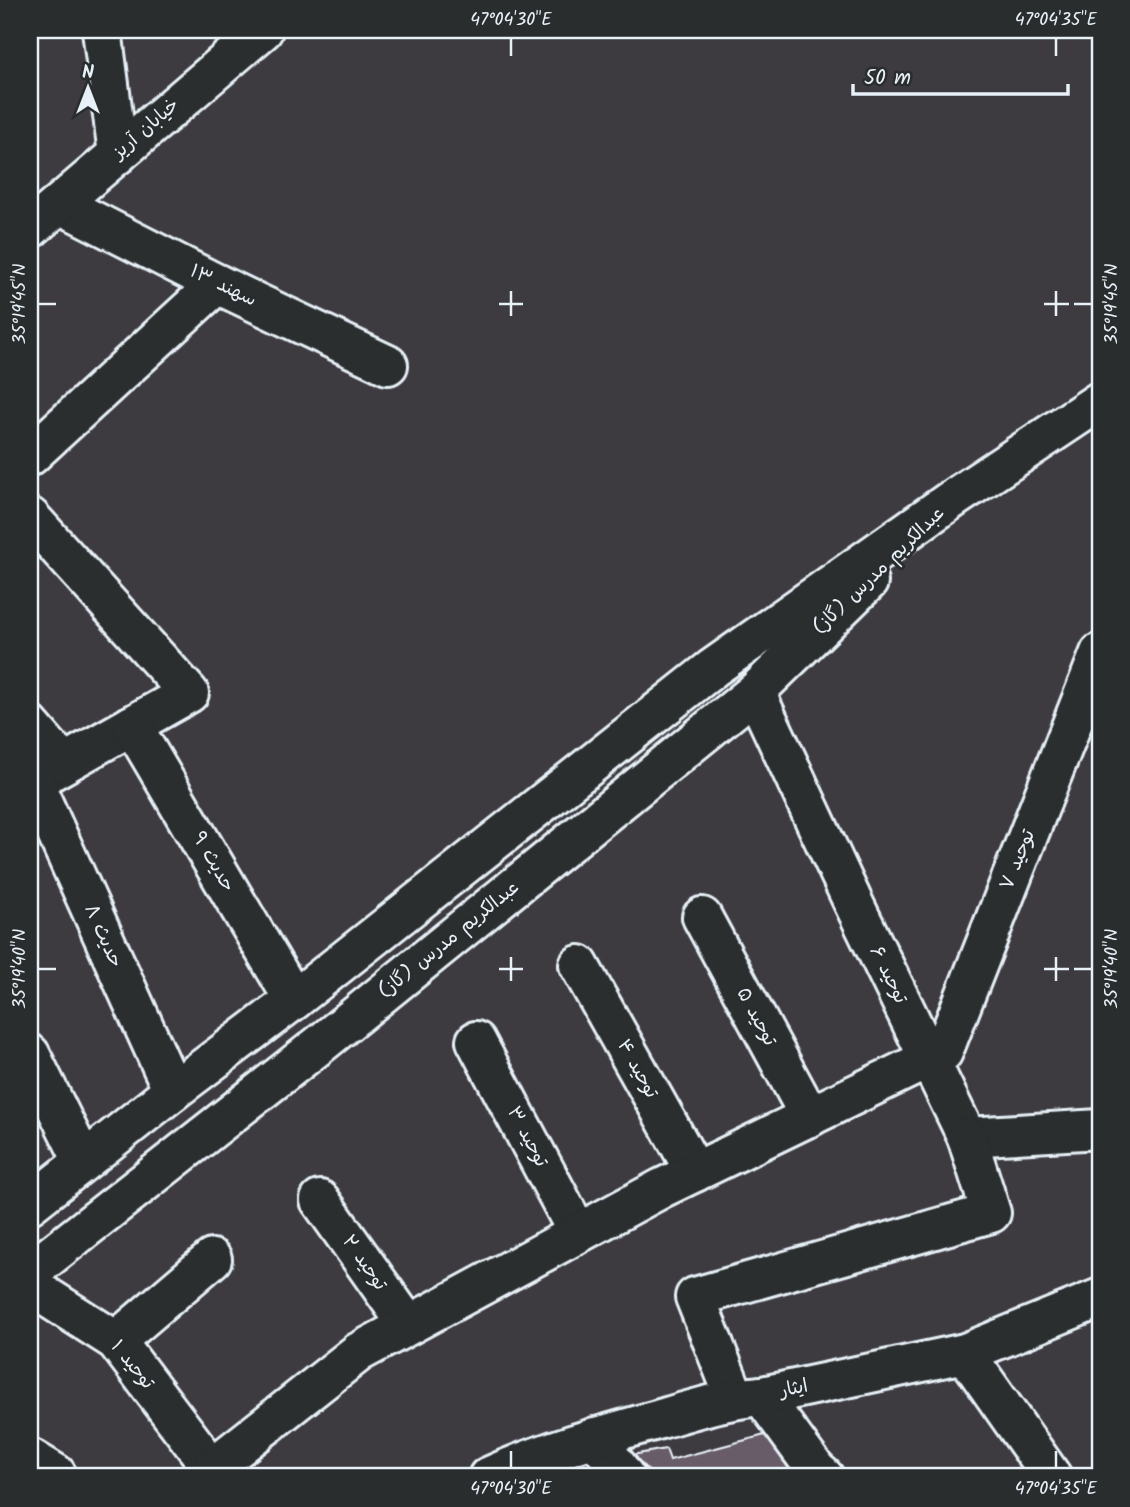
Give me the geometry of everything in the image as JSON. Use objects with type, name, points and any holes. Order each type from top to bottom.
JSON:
[{"type":"street","points":[[102,30],[118,154]]},
{"type":"street","name":"خیابان آریز","points":[[30,229],[263,30]]},
{"type":"street","name":"سهند ۱۳","points":[[60,204],[217,284],[388,365]]},
{"type":"street","points":[[30,456],[217,284]]},
{"type":"street","points":[[954,498],[1100,401]]},
{"type":"street","name":"عبدالکریم مدرس (گاز)","points":[[30,1272],[323,1042],[755,692],[954,498]]},
{"type":"street","name":"عبدالکریم مدرس (گاز)","points":[[30,1205],[713,668],[954,498]]},
{"type":"street","points":[[30,517],[189,694],[42,776]]},
{"type":"street","name":"توحید ۷","points":[[929,1059],[943,1052],[1100,653]]},
{"type":"street","name":"توحید ۶","points":[[748,1397],[695,1297],[991,1213],[967,1137],[852,901],[755,692]]},
{"type":"street","name":"حدیث ۸","points":[[30,725],[42,776],[173,1091]]},
{"type":"street","name":"حدیث ۹","points":[[132,725],[294,1000]]},
{"type":"street","name":"توحید ۵","points":[[702,917],[810,1116]]},
{"type":"street","name":"توحید ۴","points":[[579,965],[695,1172]]},
{"type":"street","name":"توحید ۳","points":[[476,1041],[578,1233]]},
{"type":"street","points":[[30,1054],[83,1161]]},
{"type":"street","points":[[208,1472],[359,1352],[695,1172],[929,1059]]},
{"type":"street","points":[[967,1137],[1100,1129]]},
{"type":"street","name":"توحید ۲","points":[[320,1200],[408,1325]]},
{"type":"street","points":[[116,1341],[212,1259]]},
{"type":"street","name":"توحید ۱","points":[[30,1286],[116,1341],[208,1472]]},
{"type":"street","name":"ایثار","points":[[488,1477],[523,1461],[595,1437],[748,1397],[965,1353],[1100,1298]]},
{"type":"street","points":[[965,1353],[1052,1477]]},
{"type":"street","points":[[748,1397],[824,1477]]},
{"type":"street","points":[[595,1437],[625,1477]]},
{"type":"building","points":[[765,1435],[795,1477],[655,1477],[632,1455],[666,1449],[670,1460]]}]
